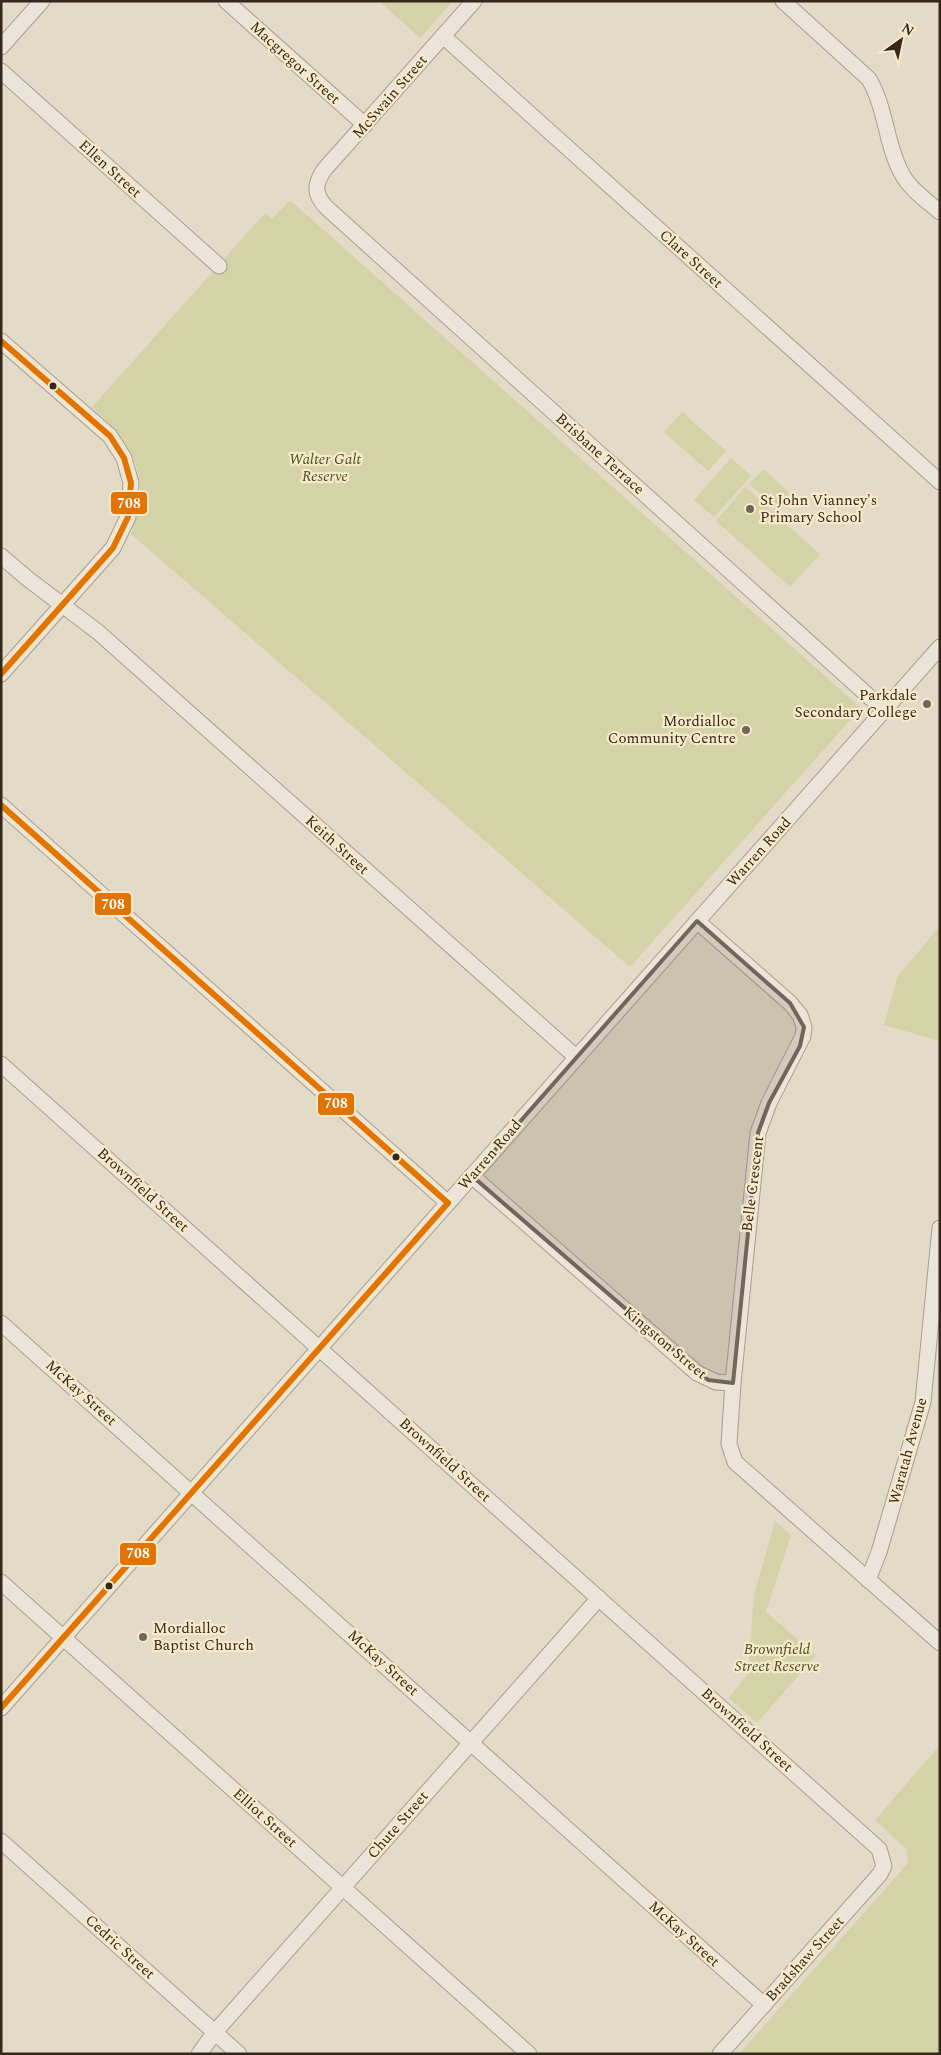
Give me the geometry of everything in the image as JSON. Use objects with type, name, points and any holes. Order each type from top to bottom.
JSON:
[{"type":"street","points":[[1,47],[42,1]]},
{"type":"street","name":"Macgregor Street","points":[[226,1],[365,125]]},
{"type":"street","name":"McSwain Street","points":[[317,197],[316,184],[319,178],[474,1]]},
{"type":"street","points":[[782,1],[869,79],[876,93],[900,172],[914,189],[940,212]]},
{"type":"street","name":"Clare Street","points":[[443,36],[940,482]]},
{"type":"street","name":"Ellen Street","points":[[1,71],[219,266]]},
{"type":"street","name":"Brisbane Terrace","points":[[317,197],[349,228],[884,710]]},
{"type":"street","points":[[1,341],[110,436],[120,448],[129,471],[131,496],[123,530],[113,548],[1,674]]},
{"type":"street","name":"Keith Street","points":[[1,556],[28,580],[63,605],[87,617],[98,632],[576,1057]]},
{"type":"street","name":"Warren Road","points":[[1,1708],[940,647]]},
{"type":"street","points":[[1,805],[448,1203]]},
{"type":"street","name":"Belle Crescent","points":[[697,921],[790,1003],[800,1015],[804,1027],[800,1046],[769,1103],[758,1133],[733,1383]]},
{"type":"street","name":"Brownfield Street","points":[[1,1064],[875,1844],[884,1861]]},
{"type":"street","name":"Kingston Street","points":[[472,1176],[697,1373],[716,1382],[733,1383]]},
{"type":"street","name":"Waratah Avenue","points":[[868,1580],[879,1552],[923,1402],[940,1228]]},
{"type":"street","name":"McKay Street","points":[[1,1323],[764,2005]]},
{"type":"street","points":[[733,1383],[729,1444],[735,1462],[940,1643]]},
{"type":"street","name":"Elliot Street","points":[[1,1582],[529,2054]]},
{"type":"street","name":"Chute Street","points":[[199,2054],[215,2032],[599,1598]]},
{"type":"street","name":"Cedric Street","points":[[1,1841],[239,2054]]},
{"type":"street","name":"Bradshaw Street","points":[[720,2054],[880,1874],[884,1861]]},
{"type":"highlighted area","points":[[697,921],[790,1003],[804,1027],[800,1046],[769,1103],[758,1133],[733,1383],[708,1380],[472,1176]]},
{"type":"green space","points":[[379,1],[453,1],[420,38]]},
{"type":"green space","name":"Walter Galt Reserve","points":[[290,200],[861,708],[630,967],[131,534],[140,496],[136,463],[119,435],[92,407],[265,213],[272,219]]},
{"type":"green space","points":[[682,412],[726,451],[708,471],[664,432]]},
{"type":"green space","points":[[731,458],[751,476],[714,517],[694,500]]},
{"type":"green space","points":[[764,469],[805,508],[781,505],[762,495],[749,484]]},
{"type":"green space","points":[[745,487],[820,554],[790,587],[716,521]]},
{"type":"green space","points":[[940,926],[940,1041],[884,1025],[898,976]]},
{"type":"green space","name":"Brownfield Street Reserve","points":[[775,1521],[791,1535],[766,1612],[816,1655],[757,1723],[729,1698],[748,1673],[754,1595]]},
{"type":"green space","points":[[940,1745],[940,2054],[739,2054],[908,1863],[906,1849],[875,1820]]},
{"type":"transit line","name":"708","points":[[1,341],[110,436],[124,458],[131,483],[128,517],[113,548],[1,674]]},
{"type":"transit line","name":"708","points":[[1,805],[448,1203]]},
{"type":"transit line","name":"708","points":[[1,1708],[448,1203]]},
{"type":"place","name":"St John Vianney's Primary School","points":[[750,509]]},
{"type":"place","name":"Parkdale Secondary College","points":[[927,704]]},
{"type":"place","name":"Mordialloc Community Centre","points":[[746,730]]},
{"type":"place","name":"Mordialloc Baptist Church","points":[[143,1637]]}]
